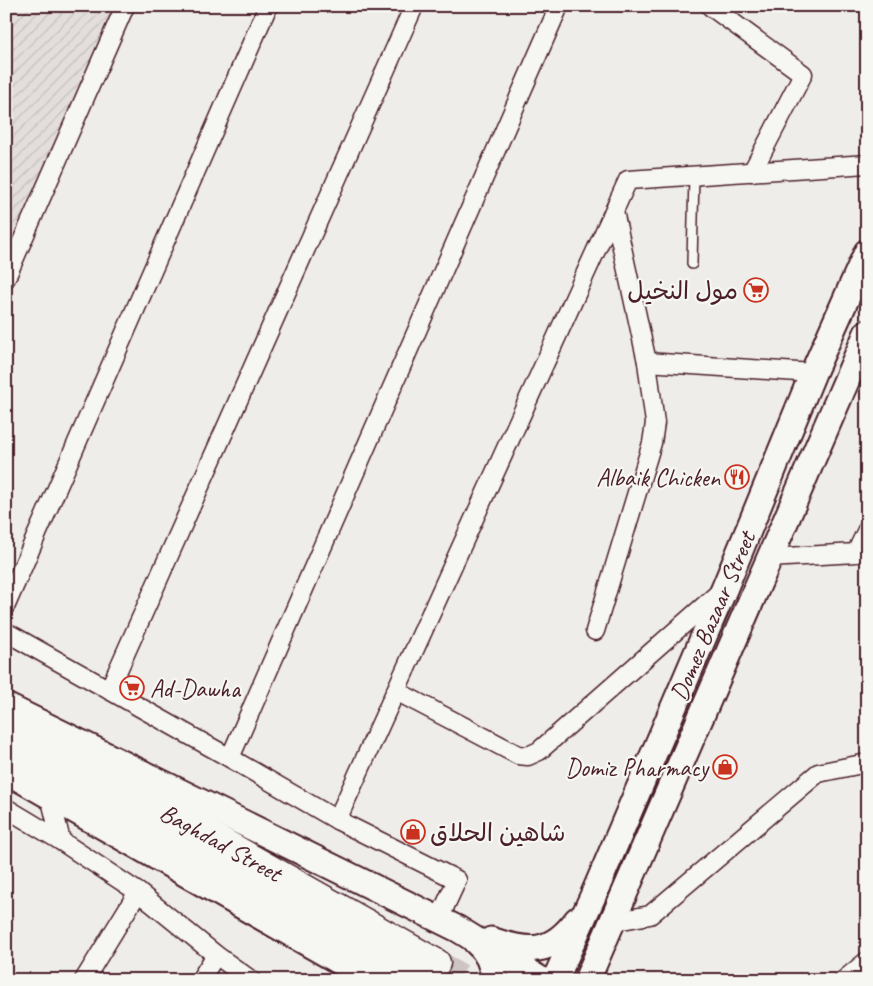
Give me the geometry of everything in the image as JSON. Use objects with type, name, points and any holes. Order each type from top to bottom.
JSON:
[{"type":"main road","name":"Domez Bazaar Street","points":[[555,980],[593,896],[725,587],[813,373],[867,252]]},
{"type":"main road","name":"Domez Bazaar Street","points":[[587,980],[867,333]]},
{"type":"main road","points":[[6,706],[448,924],[541,980]]},
{"type":"main road","name":"Baghdad Street","points":[[6,720],[427,971]]},
{"type":"main road","name":"Baghdad Street","points":[[6,748],[427,971]]},
{"type":"main road","points":[[6,771],[369,978]]},
{"type":"main road","points":[[448,924],[510,946],[528,949],[541,948],[555,943],[564,936],[593,896]]},
{"type":"main road","points":[[448,924],[484,948],[493,970],[494,980]]},
{"type":"main road","points":[[599,951],[603,980]]},
{"type":"street","points":[[6,278],[125,6]]},
{"type":"street","points":[[6,605],[268,6]]},
{"type":"street","points":[[109,690],[414,6]]},
{"type":"street","points":[[230,758],[559,6]]},
{"type":"street","points":[[710,6],[803,74],[752,172]]},
{"type":"street","points":[[337,820],[628,180],[867,164]]},
{"type":"street","points":[[595,631],[652,443],[655,423],[647,362],[614,211]]},
{"type":"street","points":[[647,362],[813,373]]},
{"type":"street","points":[[769,558],[856,553],[867,530]]},
{"type":"street","points":[[396,691],[518,755],[528,756],[539,750],[725,587]]},
{"type":"street","points":[[6,632],[337,820],[457,880],[448,924]]},
{"type":"street","points":[[611,922],[650,915],[818,773],[867,763]]},
{"type":"street","points":[[50,796],[61,841]]},
{"type":"street","points":[[6,808],[61,841],[138,892],[216,955],[251,980]]},
{"type":"street","points":[[84,980],[138,892]]},
{"type":"street","points":[[200,980],[216,955]]},
{"type":"street","points":[[844,980],[867,961]]},
{"type":"lane","points":[[692,264],[694,176]]},
{"type":"shaded area","points":[[6,6],[116,6],[6,263]]},
{"type":"tunnel","points":[[436,963],[464,980]]},
{"type":"place","name":"مول النخيل","points":[[756,290]]},
{"type":"place","name":"Albaik Chicken","points":[[737,477]]},
{"type":"place","name":"Ad-Dawha","points":[[132,688]]},
{"type":"place","name":"Domiz Pharmacy","points":[[725,767]]},
{"type":"place","name":"شاهين الحلاق","points":[[413,832]]}]
